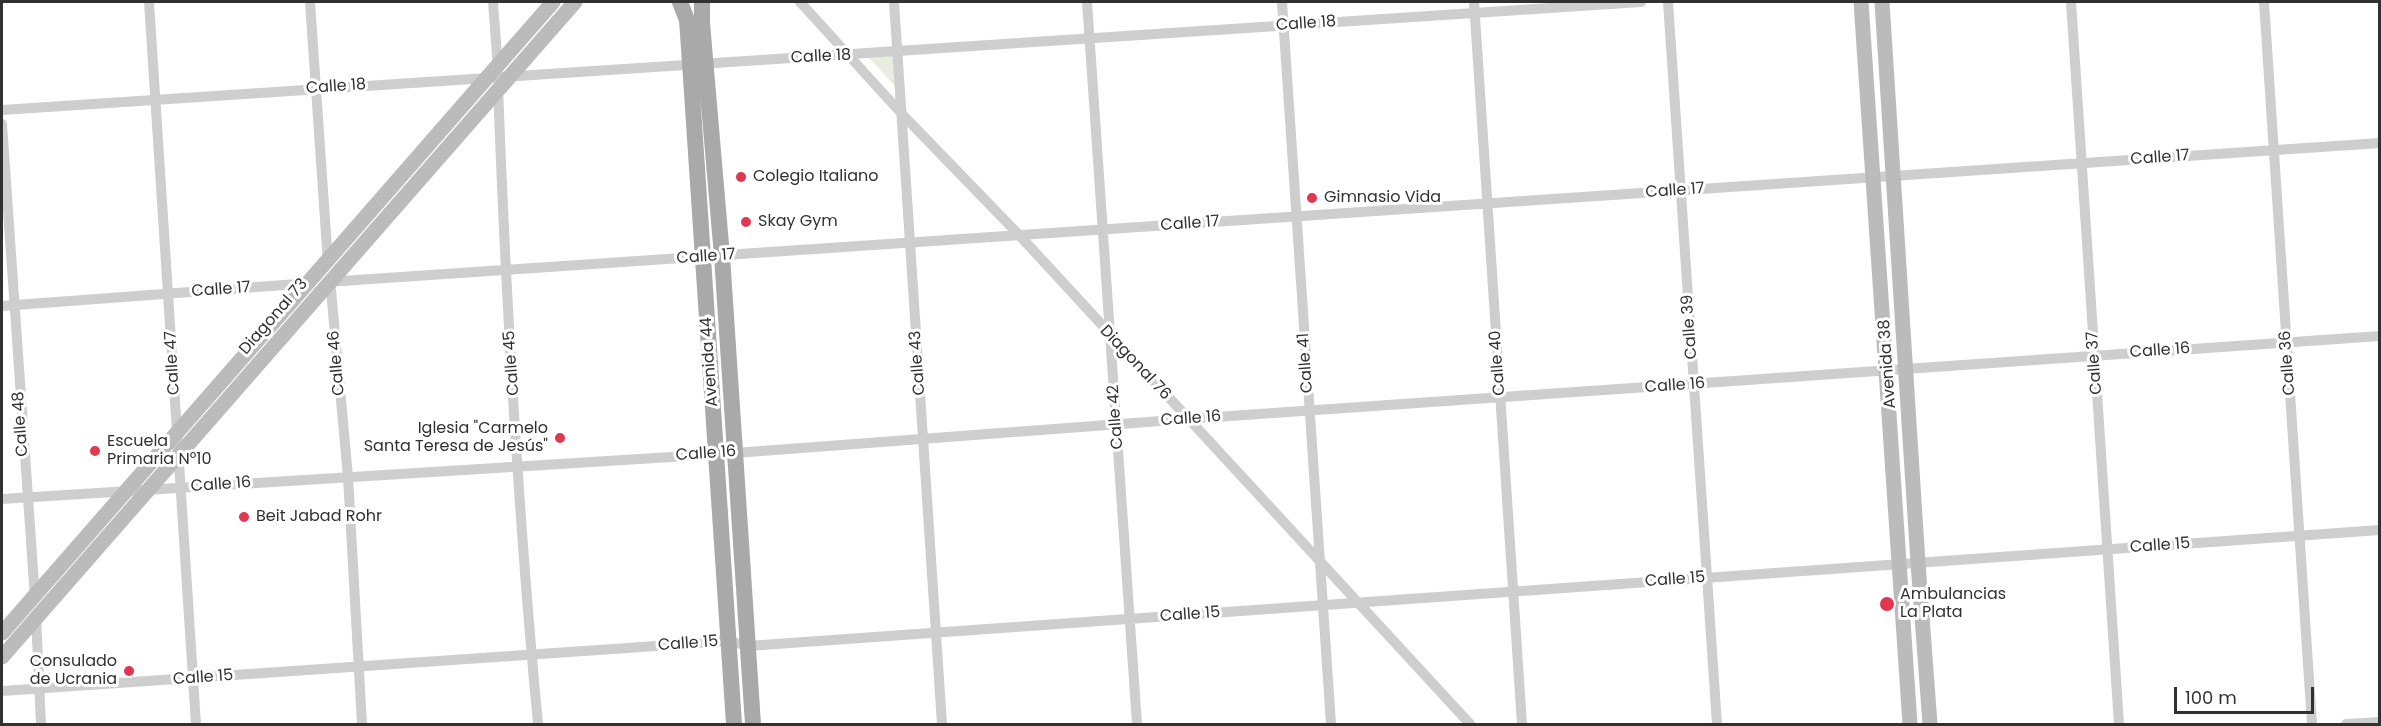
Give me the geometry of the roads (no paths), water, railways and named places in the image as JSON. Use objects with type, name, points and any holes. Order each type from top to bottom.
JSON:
[{"type":"main road","name":"Diagonal 73","points":[[2,657],[330,282],[498,76],[553,2]]},
{"type":"main road","name":"Diagonal 73","points":[[2,633],[328,258],[498,76],[574,2]]},
{"type":"main road","name":"Avenida 44","points":[[680,2],[698,63],[722,256],[753,724]]},
{"type":"main road","name":"Avenida 44","points":[[702,2],[698,63],[703,258],[735,724]]},
{"type":"main road","name":"Avenida 38","points":[[1861,2],[1910,724]]},
{"type":"main road","name":"Avenida 38","points":[[1882,2],[1892,176],[1907,369],[1917,563],[1930,724]]},
{"type":"street","name":"Calle 47","points":[[149,2],[196,724]]},
{"type":"street","name":"Calle 46","points":[[309,2],[328,258],[348,477],[362,724]]},
{"type":"street","name":"Calle 45","points":[[494,2],[506,271],[531,655],[538,724]]},
{"type":"street","name":"Diagonal 76","points":[[800,2],[901,113],[1020,236],[1110,337],[1470,724]]},
{"type":"street","name":"Calle 43","points":[[894,2],[942,724]]},
{"type":"street","name":"Calle 42","points":[[1088,2],[1137,724]]},
{"type":"street","name":"Calle 41","points":[[1282,2],[1331,724]]},
{"type":"street","name":"Calle 18","points":[[2,110],[1283,26],[1474,7],[1641,2]]},
{"type":"street","name":"Calle 39","points":[[1668,2],[1717,724]]},
{"type":"street","name":"Calle 37","points":[[2071,2],[2119,724]]},
{"type":"street","name":"Calle 36","points":[[2264,2],[2312,724]]},
{"type":"street","name":"Calle 40","points":[[1474,7],[1522,724]]},
{"type":"street","name":"Calle 48","points":[[2,124],[36,617],[41,724]]},
{"type":"street","name":"Calle 17","points":[[2,306],[2379,142]]},
{"type":"street","name":"Calle 16","points":[[2,499],[735,453],[1187,419],[2379,336]]},
{"type":"street","name":"Calle 15","points":[[2,691],[729,641],[748,646],[2379,530]]},
{"type":"street","points":[[2346,724],[2379,722]]},
{"type":"place","name":"Colegio Italiano","points":[[741,177]]},
{"type":"place","name":"Gimnasio Vida","points":[[1312,198]]},
{"type":"place","name":"Skay Gym","points":[[746,222]]},
{"type":"place","name":"Iglesia \"Carmelo Santa Teresa de Jesús\"","points":[[560,438]]},
{"type":"place","name":"Escuela Primaria N°10","points":[[95,451]]},
{"type":"place","name":"Beit Jabad Rohr","points":[[244,517]]},
{"type":"place","name":"Ambulancias La Plata","points":[[1887,604]]},
{"type":"place","name":"Consulado de Ucrania","points":[[129,671]]}]
